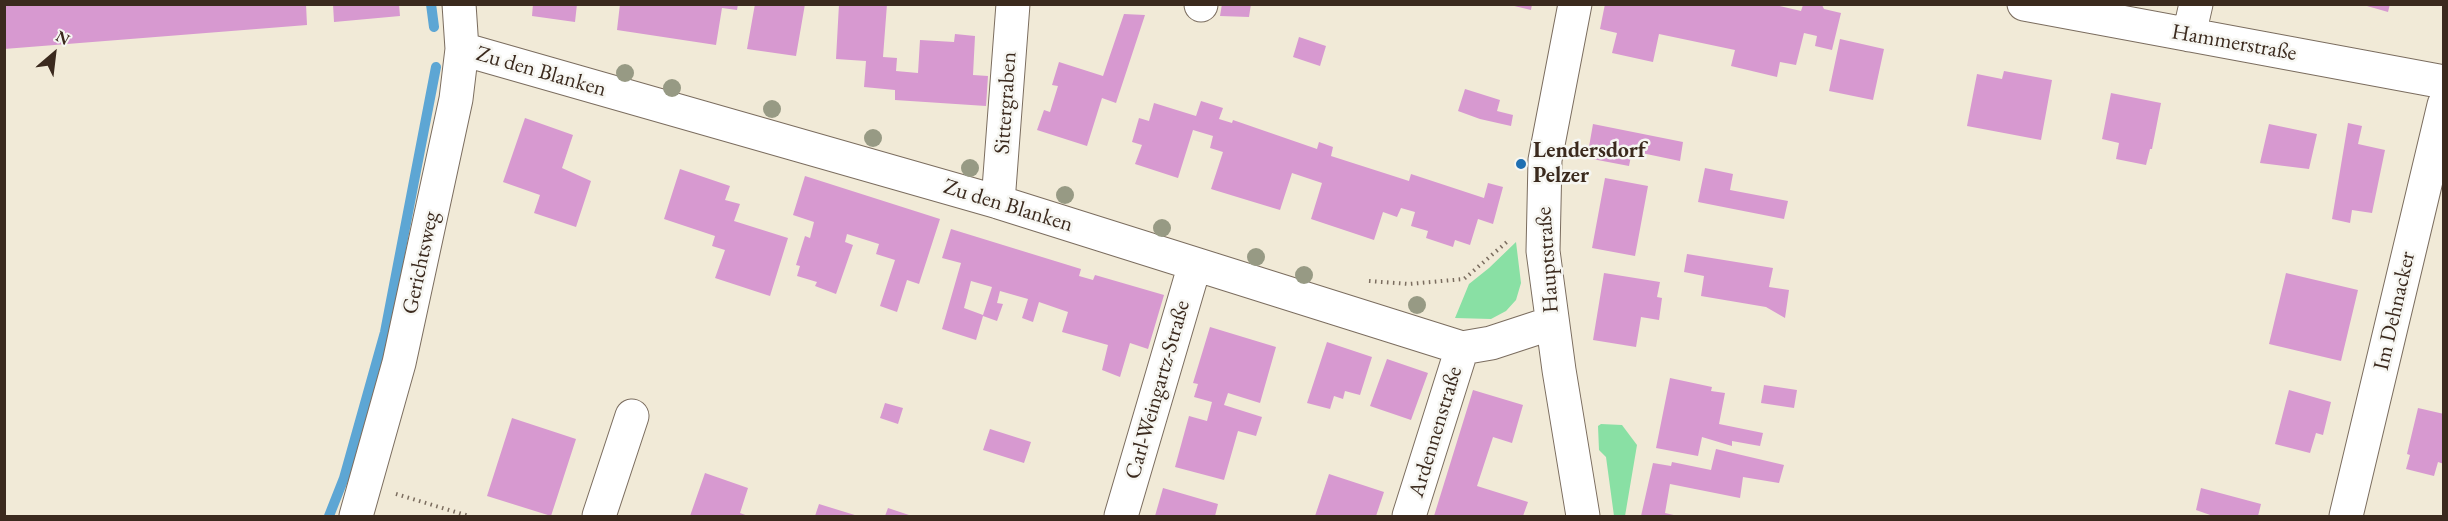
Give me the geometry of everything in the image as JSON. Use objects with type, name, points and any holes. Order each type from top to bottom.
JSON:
[{"type":"street","name":"Gerichtsweg","points":[[356,516],[418,281],[456,99],[462,49],[459,4]]},
{"type":"street","name":"Sittergraben","points":[[998,202],[1012,4]]},
{"type":"street","name":"Hauptstraße","points":[[1575,4],[1545,160],[1543,251],[1552,323],[1583,516]]},
{"type":"street","name":"Hammerstraße","points":[[2024,4],[2193,20],[2444,82]]},
{"type":"street","name":"Zu den Blanken","points":[[462,49],[998,202],[1462,348],[1500,340],[1552,323]]},
{"type":"street","name":"Im Dehnacker","points":[[2346,516],[2444,105]]},
{"type":"street","name":"Carl-Weingartz-Straße","points":[[1121,516],[1195,264]]},
{"type":"street","name":"Ardennenstraße","points":[[1409,516],[1462,348]]},
{"type":"street","points":[[599,516],[632,416]]},
{"type":"path","points":[[366,485],[469,516]]},
{"type":"green space","points":[[1516,242],[1521,283],[1516,300],[1506,311],[1491,319],[1455,318],[1469,284]]},
{"type":"green space","points":[[1601,424],[1622,425],[1637,445],[1625,516],[1614,516],[1606,457],[1599,450],[1598,426]]},
{"type":"building","points":[[4,4],[306,4],[307,25],[4,49]]},
{"type":"building","points":[[333,4],[399,4],[400,16],[334,22]]},
{"type":"building","points":[[533,4],[577,4],[575,22],[532,16]]},
{"type":"building","points":[[620,4],[738,4],[737,10],[722,8],[716,45],[617,30]]},
{"type":"building","points":[[755,4],[805,4],[796,56],[747,49]]},
{"type":"building","points":[[839,4],[887,4],[883,57],[897,58],[896,71],[918,73],[920,40],[954,42],[955,34],[975,36],[973,75],[988,76],[986,106],[895,100],[895,90],[864,87],[866,61],[836,59]]},
{"type":"building","points":[[1222,4],[1251,4],[1249,17],[1220,16]]},
{"type":"building","points":[[1506,4],[1532,4],[1531,10]]},
{"type":"building","points":[[1605,4],[1771,4],[1801,11],[1803,5],[1822,5],[1824,9],[1841,13],[1832,50],[1815,46],[1817,36],[1804,33],[1796,65],[1780,62],[1777,77],[1731,66],[1735,50],[1659,34],[1653,62],[1612,53],[1617,33],[1600,29]]},
{"type":"building","points":[[2360,4],[2390,4],[2388,12]]},
{"type":"building","points":[[1124,14],[1145,15],[1116,103],[1102,98],[1087,146],[1037,130],[1044,110],[1050,112],[1058,86],[1052,85],[1059,62],[1103,76]]},
{"type":"building","points":[[1299,37],[1326,46],[1320,66],[1293,57]]},
{"type":"building","points":[[1840,39],[1884,49],[1873,100],[1829,91]]},
{"type":"building","points":[[2004,71],[2052,80],[2041,140],[1967,126],[1977,74],[2002,79]]},
{"type":"building","points":[[1465,89],[1500,100],[1497,111],[1513,115],[1511,126],[1458,111]]},
{"type":"building","points":[[2111,93],[2161,103],[2152,149],[2150,149],[2146,165],[2116,159],[2119,143],[2102,139]]},
{"type":"building","points":[[1201,101],[1223,108],[1219,119],[1232,123],[1233,120],[1317,149],[1319,142],[1333,147],[1331,156],[1409,181],[1411,174],[1484,198],[1488,183],[1503,187],[1493,224],[1478,219],[1470,245],[1455,240],[1453,247],[1426,238],[1428,231],[1411,226],[1415,212],[1401,208],[1397,217],[1383,212],[1374,240],[1311,219],[1322,183],[1292,173],[1280,210],[1211,189],[1223,152],[1210,148],[1213,136],[1193,130],[1178,178],[1135,164],[1142,145],[1132,142],[1139,118],[1149,121],[1154,103],[1196,116]]},
{"type":"building","points":[[525,118],[573,135],[562,168],[591,181],[576,227],[534,213],[540,195],[503,182]]},
{"type":"building","points":[[2348,123],[2362,126],[2358,144],[2385,150],[2372,213],[2352,210],[2350,223],[2332,219]]},
{"type":"building","points":[[1593,124],[1683,142],[1680,161],[1632,151],[1629,166],[1587,158]]},
{"type":"building","points":[[2269,124],[2317,134],[2309,169],[2260,163]]},
{"type":"building","points":[[1705,168],[1733,174],[1730,190],[1788,201],[1784,219],[1698,202]]},
{"type":"building","points":[[680,169],[730,186],[725,200],[740,204],[734,221],[788,238],[770,296],[715,278],[725,250],[712,246],[715,236],[664,219]]},
{"type":"building","points":[[805,176],[940,219],[919,284],[907,280],[897,312],[880,306],[895,260],[876,254],[879,244],[847,234],[845,242],[853,245],[836,294],[815,286],[817,282],[797,276],[800,266],[796,265],[805,236],[810,238],[814,222],[793,215]]},
{"type":"building","points":[[1605,178],[1648,186],[1635,256],[1592,248]]},
{"type":"building","points":[[951,229],[1081,269],[1079,276],[1093,280],[1095,275],[1164,295],[1148,349],[1130,343],[1120,377],[1102,370],[1108,345],[1062,332],[1068,312],[1039,302],[1033,322],[1022,318],[1028,299],[1000,291],[997,303],[1003,304],[997,321],[983,316],[976,340],[942,329],[961,263],[942,258]],"holes":[[[971,281],[992,287],[983,315],[964,308]]]},
{"type":"building","points":[[1687,254],[1773,268],[1769,287],[1789,290],[1785,318],[1766,307],[1701,296],[1704,276],[1684,272]]},
{"type":"building","points":[[1604,273],[1660,282],[1657,297],[1662,298],[1659,320],[1641,317],[1636,347],[1593,340]]},
{"type":"building","points":[[2286,273],[2358,290],[2341,361],[2269,344]]},
{"type":"building","points":[[1210,327],[1276,347],[1260,403],[1228,393],[1224,405],[1262,417],[1256,436],[1238,431],[1224,480],[1175,467],[1189,416],[1207,421],[1212,402],[1194,397],[1198,384],[1193,383]]},
{"type":"building","points":[[1327,342],[1372,357],[1360,395],[1345,391],[1343,399],[1334,396],[1330,409],[1307,403]]},
{"type":"building","points":[[1387,359],[1428,373],[1411,420],[1370,406]]},
{"type":"building","points":[[1670,378],[1712,387],[1711,391],[1725,393],[1719,424],[1763,433],[1760,446],[1732,441],[1732,446],[1702,437],[1698,456],[1656,448]]},
{"type":"building","points":[[1764,385],[1797,390],[1794,408],[1761,403]]},
{"type":"building","points":[[1473,390],[1523,405],[1512,443],[1493,437],[1477,486],[1528,502],[1523,516],[1434,516]]},
{"type":"building","points":[[2289,390],[2331,402],[2323,435],[2316,433],[2310,453],[2275,444]]},
{"type":"building","points":[[885,403],[903,408],[898,424],[880,418]]},
{"type":"building","points":[[2418,408],[2444,414],[2444,464],[2438,462],[2434,476],[2406,469],[2410,455],[2407,454]]},
{"type":"building","points":[[512,418],[576,439],[551,516],[487,496]]},
{"type":"building","points":[[990,429],[1031,442],[1024,463],[983,450]]},
{"type":"building","points":[[1716,449],[1784,465],[1779,483],[1743,477],[1740,498],[1670,484],[1665,513],[1678,516],[1641,516],[1653,463],[1671,466],[1672,462],[1711,470]]},
{"type":"building","points":[[705,473],[748,488],[740,513],[748,516],[690,516]]},
{"type":"building","points":[[1329,474],[1384,492],[1376,516],[1315,516]]},
{"type":"building","points":[[1163,488],[1218,504],[1215,516],[1155,516]]},
{"type":"building","points":[[2201,488],[2261,504],[2258,516],[2213,516],[2196,510]]},
{"type":"building","points":[[819,504],[858,516],[815,516]]},
{"type":"building","points":[[888,508],[912,516],[885,516]]},
{"type":"waterway","points":[[431,4],[434,27]]},
{"type":"waterway","points":[[329,516],[344,478],[385,332],[436,67]]},
{"type":"place","name":"Lendersdorf Pelzer","points":[[1521,164]]}]
